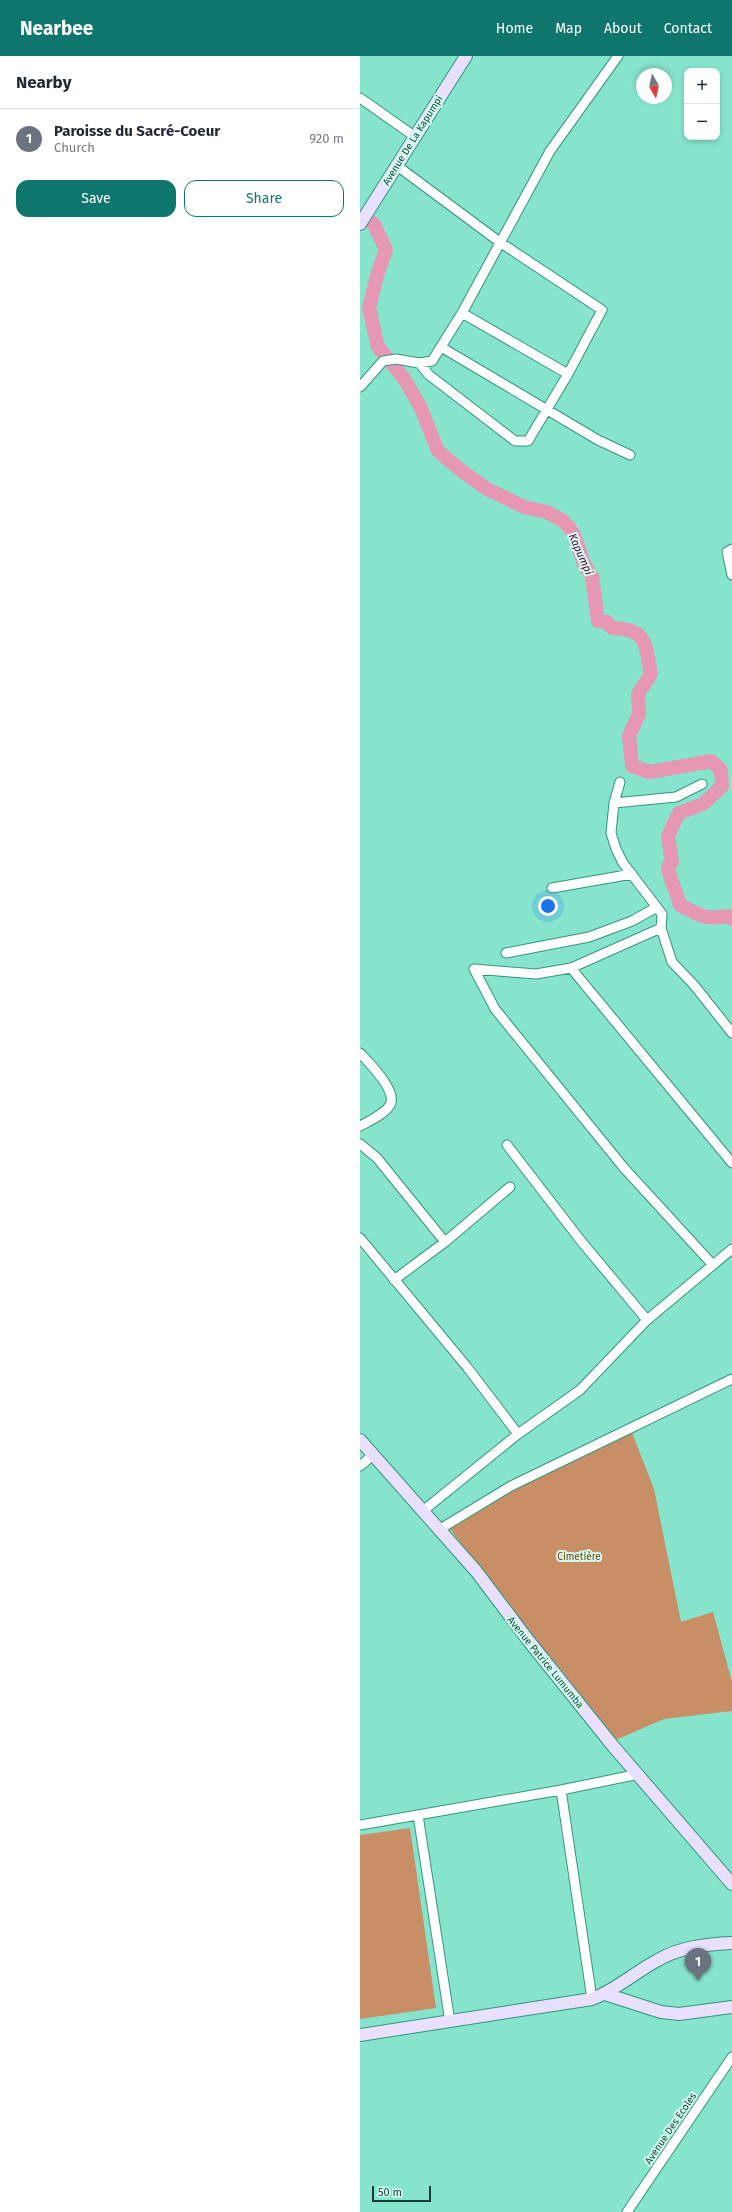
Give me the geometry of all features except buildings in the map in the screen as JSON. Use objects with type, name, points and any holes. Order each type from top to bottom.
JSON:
[{"type":"street","name":"Avenue De La Kapumpi","points":[[360,224],[414,136],[466,56]]},
{"type":"street","points":[[360,387],[383,361],[396,359],[419,363],[432,361],[462,313],[550,151],[618,56]]},
{"type":"street","points":[[360,98],[414,136]]},
{"type":"street","points":[[396,165],[501,243],[602,310],[568,374],[528,441],[515,441],[429,375],[419,363]]},
{"type":"street","points":[[462,313],[568,374]]},
{"type":"street","points":[[441,347],[598,440],[630,455]]},
{"type":"street","points":[[732,549],[727,552],[732,575]]},
{"type":"street","points":[[620,782],[614,804],[611,833],[623,863],[662,914],[661,928],[672,962],[694,985],[732,1033]]},
{"type":"street","points":[[614,804],[676,796],[702,784]]},
{"type":"street","points":[[552,888],[632,874]]},
{"type":"street","points":[[506,953],[588,937],[632,921],[657,908]]},
{"type":"street","points":[[661,928],[570,968],[536,974],[474,969],[495,1009],[624,1168],[712,1264]]},
{"type":"street","points":[[570,968],[732,1163]]},
{"type":"street","points":[[360,1053],[378,1073],[392,1098],[391,1104],[387,1109],[360,1126]]},
{"type":"street","points":[[360,1144],[382,1164],[445,1242]]},
{"type":"street","points":[[507,1145],[581,1241],[647,1320]]},
{"type":"street","points":[[394,1280],[445,1242],[510,1187]]},
{"type":"street","points":[[361,1243],[467,1367],[518,1434]]},
{"type":"street","points":[[424,1510],[518,1434],[580,1390],[647,1320],[712,1264],[732,1249]]},
{"type":"street","points":[[440,1529],[511,1486],[732,1379]]},
{"type":"street","name":"Avenue Patrice Lumumba","points":[[360,1440],[424,1510],[476,1571],[528,1640],[603,1733],[732,1884]]},
{"type":"street","points":[[360,1466],[373,1455]]},
{"type":"street","points":[[360,1825],[561,1790],[639,1774]]},
{"type":"street","points":[[561,1790],[592,1999]]},
{"type":"street","points":[[418,1815],[450,2022]]},
{"type":"street","points":[[360,2035],[592,1999],[605,1994],[656,1960],[671,1953],[711,1944],[732,1943]]},
{"type":"street","points":[[605,1994],[661,2012],[679,2014],[732,2007]]},
{"type":"street","name":"Avenue Des Ecoles","points":[[627,2212],[732,2057]]},
{"type":"green space","name":"Cimetière","points":[[631,1430],[654,1489],[681,1622],[713,1612],[732,1682],[732,1711],[664,1719],[611,1742],[447,1525]]},
{"type":"green space","points":[[410,1828],[436,2008],[360,2019],[360,1835]]},
{"type":"waterway","name":"Kapumpi","points":[[360,216],[374,224],[386,250],[378,272],[369,308],[378,347],[403,377],[420,406],[438,451],[463,472],[487,489],[524,507],[547,512],[562,520],[569,527],[575,537],[584,564],[592,577],[598,621],[607,622],[612,628],[632,631],[639,635],[643,640],[646,647],[651,674],[638,694],[639,714],[629,736],[632,766],[650,772],[711,761],[721,770],[722,786],[703,804],[679,813],[668,836],[672,862],[668,867],[680,905],[703,916],[714,918],[728,916],[732,919]]},
{"type":"place","name":"Paroisse du Sacré-Coeur","points":[[698,1981]]}]
